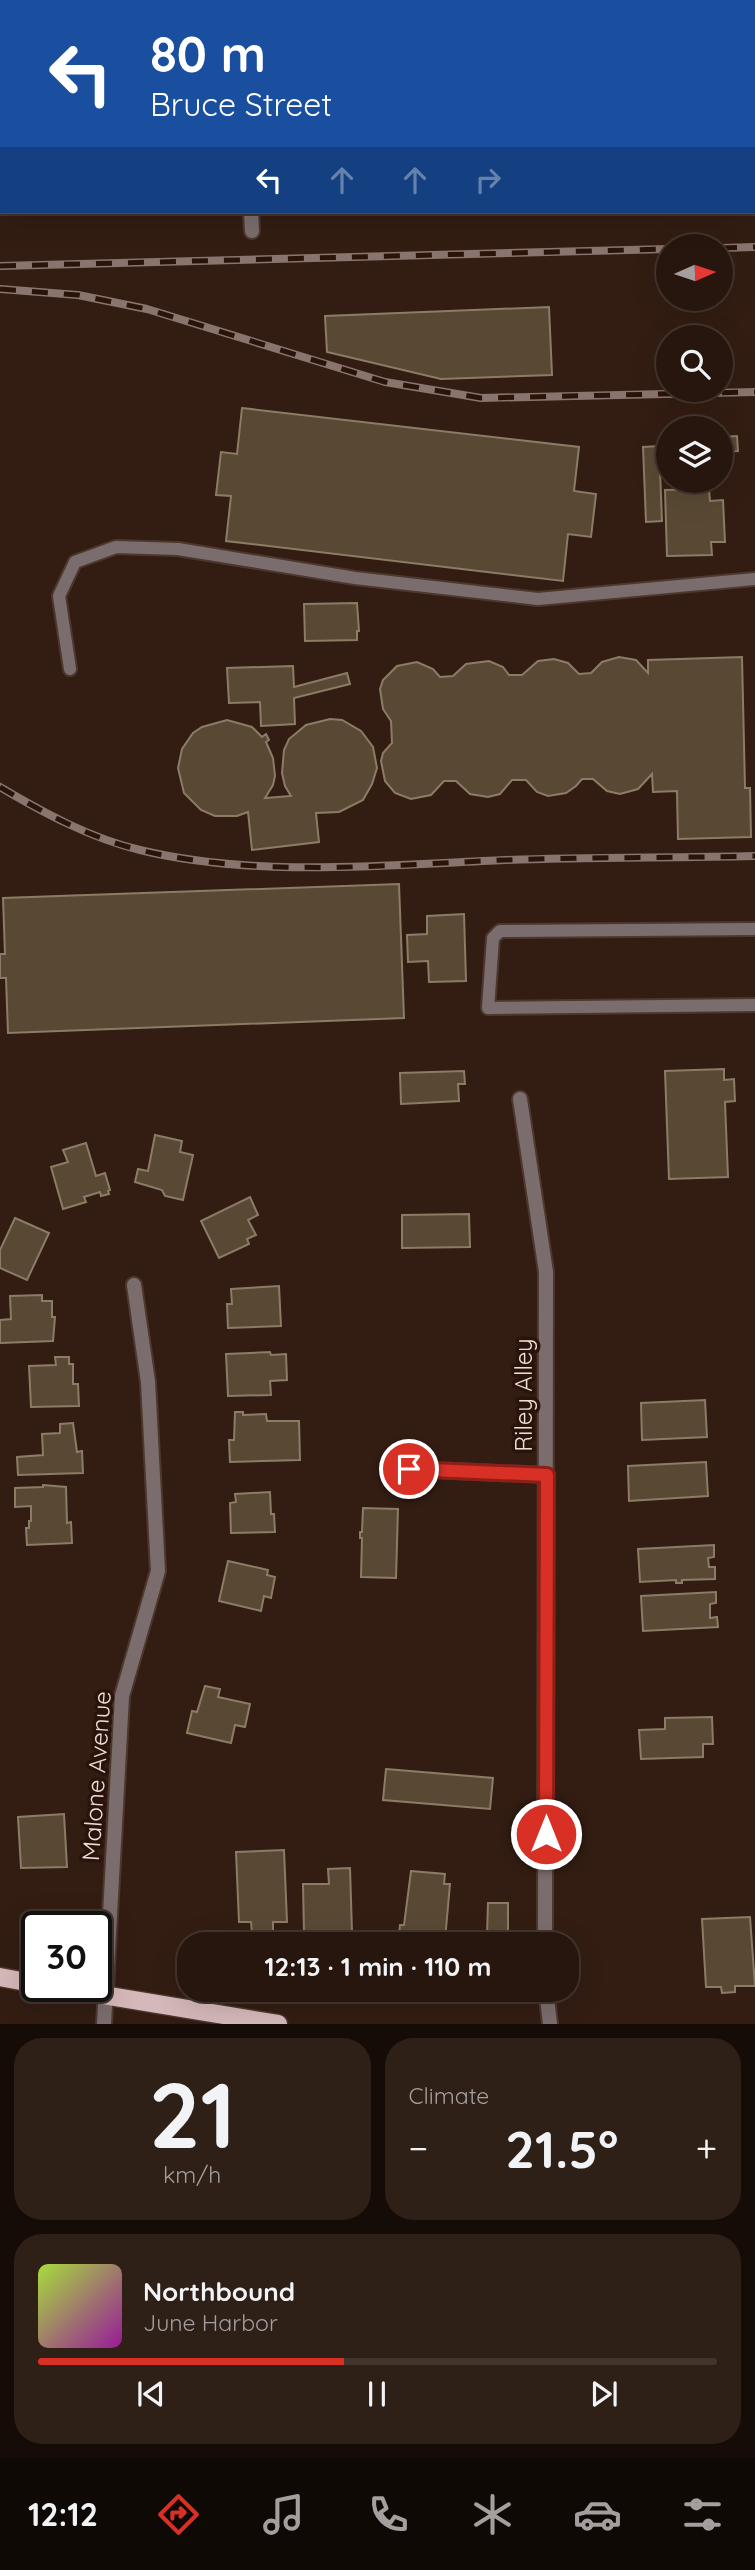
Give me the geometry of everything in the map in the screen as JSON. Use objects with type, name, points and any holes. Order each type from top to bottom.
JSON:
[{"type":"main road","points":[[0,1977],[21,1981]]},
{"type":"main road","points":[[112,1998],[278,2024]]},
{"type":"street","points":[[251,214],[252,231]]},
{"type":"street","name":"Riley Alley","points":[[520,1099],[546,1272],[545,1932]]},
{"type":"street","name":"Malone Avenue","points":[[109,1911],[122,1696],[158,1571],[148,1382],[134,1285]]},
{"type":"street","points":[[409,1469],[547,1475]]},
{"type":"street","name":"Malone Avenue","points":[[104,2002],[104,2024]]},
{"type":"street","points":[[547,2002],[550,2024]]},
{"type":"lane","points":[[70,669],[59,596],[75,562],[116,547],[178,550],[355,579],[538,599],[755,579]]},
{"type":"lane","points":[[755,929],[500,931],[493,938],[488,1008],[755,1004]]},
{"type":"building","points":[[549,307],[552,375],[441,379],[327,352],[325,316]]},
{"type":"building","points":[[242,408],[579,447],[574,491],[596,494],[591,537],[568,534],[563,581],[226,541],[231,496],[216,495],[221,452],[237,454]]},
{"type":"building","points":[[733,436],[737,436],[738,451],[733,451]]},
{"type":"building","points":[[656,446],[656,493],[661,493],[662,521],[646,522],[643,447]]},
{"type":"building","points":[[665,493],[709,493],[710,501],[723,500],[725,542],[711,542],[712,555],[667,556]]},
{"type":"building","points":[[357,603],[357,640],[305,641],[304,604]]},
{"type":"building","points":[[619,657],[636,660],[648,673],[648,660],[742,657],[745,788],[750,788],[751,837],[678,839],[677,791],[653,792],[652,774],[638,789],[620,794],[607,791],[593,779],[582,779],[566,793],[548,796],[537,792],[526,780],[512,780],[500,794],[488,797],[470,794],[456,781],[444,781],[431,795],[411,799],[395,793],[385,781],[381,761],[383,753],[392,743],[391,721],[383,709],[380,689],[383,680],[397,666],[417,662],[433,669],[440,677],[453,676],[466,664],[489,661],[503,667],[509,675],[522,675],[538,661],[554,659],[568,663],[579,674],[591,673],[602,662]]},
{"type":"building","points":[[293,666],[294,687],[347,673],[350,684],[294,698],[295,724],[261,726],[260,702],[229,703],[227,668]]},
{"type":"building","points":[[330,719],[342,720],[361,731],[373,747],[377,768],[363,800],[339,812],[316,813],[319,842],[252,850],[248,812],[237,816],[215,816],[201,810],[184,793],[178,768],[182,749],[193,733],[202,727],[227,720],[252,727],[262,737],[266,734],[269,740],[266,742],[273,758],[275,776],[265,798],[291,796],[282,773],[284,750],[289,739],[306,725]]},
{"type":"building","points":[[399,884],[404,1018],[8,1033],[6,978],[0,978],[0,954],[5,954],[3,898]]},
{"type":"building","points":[[464,914],[466,981],[429,982],[428,961],[408,962],[407,935],[427,934],[427,916]]},
{"type":"building","points":[[724,1069],[724,1080],[734,1079],[735,1101],[725,1102],[728,1177],[669,1179],[665,1071]]},
{"type":"building","points":[[464,1071],[465,1084],[458,1084],[459,1101],[401,1104],[400,1073]]},
{"type":"building","points":[[155,1135],[182,1141],[180,1152],[193,1155],[183,1200],[165,1196],[162,1190],[135,1182],[138,1169],[148,1171]]},
{"type":"building","points":[[86,1143],[96,1176],[105,1173],[109,1194],[101,1196],[100,1192],[84,1197],[86,1202],[63,1209],[51,1167],[68,1162],[63,1150]]},
{"type":"building","points":[[250,1197],[258,1215],[248,1220],[256,1235],[247,1239],[249,1244],[219,1258],[201,1221]]},
{"type":"building","points":[[469,1214],[470,1247],[402,1248],[402,1215]]},
{"type":"building","points":[[15,1218],[49,1233],[27,1280],[0,1268],[0,1250]]},
{"type":"building","points":[[279,1286],[281,1326],[228,1328],[227,1304],[232,1304],[231,1289]]},
{"type":"building","points":[[42,1295],[42,1301],[52,1301],[52,1317],[55,1317],[53,1341],[0,1343],[0,1320],[11,1319],[10,1296]]},
{"type":"building","points":[[270,1352],[271,1355],[286,1354],[287,1380],[270,1381],[271,1395],[228,1396],[226,1354]]},
{"type":"building","points":[[55,1357],[69,1357],[69,1364],[73,1364],[73,1384],[78,1384],[79,1406],[31,1407],[29,1366],[56,1365]]},
{"type":"building","points":[[705,1400],[707,1437],[642,1440],[641,1403]]},
{"type":"building","points":[[235,1412],[243,1412],[243,1415],[266,1414],[267,1421],[299,1421],[300,1460],[230,1462],[229,1440],[234,1440]]},
{"type":"building","points":[[73,1423],[77,1452],[82,1451],[83,1473],[18,1475],[17,1457],[43,1455],[42,1434],[60,1433],[60,1424]]},
{"type":"building","points":[[706,1462],[708,1496],[629,1501],[628,1466]]},
{"type":"building","points":[[43,1485],[66,1487],[67,1523],[71,1522],[72,1543],[27,1545],[26,1528],[29,1528],[31,1521],[31,1506],[15,1507],[15,1488]]},
{"type":"building","points":[[270,1492],[275,1532],[231,1533],[230,1503],[236,1502],[235,1494]]},
{"type":"building","points":[[363,1508],[398,1509],[396,1578],[361,1577],[360,1532]]},
{"type":"building","points":[[714,1545],[714,1557],[708,1558],[709,1567],[715,1567],[715,1579],[682,1580],[682,1583],[676,1583],[676,1580],[640,1582],[638,1549]]},
{"type":"building","points":[[228,1561],[268,1570],[267,1575],[275,1577],[271,1598],[264,1596],[261,1611],[219,1601]]},
{"type":"building","points":[[716,1592],[716,1603],[710,1604],[710,1618],[717,1617],[718,1627],[643,1631],[641,1596]]},
{"type":"building","points":[[205,1686],[220,1689],[218,1697],[250,1704],[245,1727],[235,1725],[231,1743],[187,1733],[192,1711],[197,1712]]},
{"type":"building","points":[[712,1717],[713,1744],[703,1744],[703,1757],[641,1759],[639,1730],[665,1729],[665,1718]]},
{"type":"building","points":[[386,1769],[493,1778],[490,1809],[383,1800]]},
{"type":"building","points":[[64,1814],[67,1867],[21,1868],[18,1817]]},
{"type":"building","points":[[284,1850],[287,1922],[273,1922],[273,1932],[252,1932],[251,1922],[239,1922],[236,1852]]},
{"type":"building","points":[[350,1868],[352,1932],[304,1932],[303,1884],[329,1884],[328,1869]]},
{"type":"building","points":[[411,1871],[445,1874],[444,1884],[450,1884],[446,1932],[399,1932],[400,1925],[404,1925]]},
{"type":"building","points":[[488,1903],[508,1903],[508,1932],[487,1932]]},
{"type":"building","points":[[750,1917],[755,1986],[735,1986],[735,1992],[722,1993],[721,1987],[706,1987],[702,1919]]},
{"type":"railway","points":[[733,248],[755,247]]},
{"type":"railway","points":[[0,266],[656,249]]},
{"type":"railway","points":[[0,289],[78,295],[147,309],[385,382],[481,398],[755,392]]},
{"type":"railway","points":[[0,787],[68,824],[103,839],[184,859],[229,864],[322,867],[536,859],[755,856]]},
{"type":"route","points":[[409,1469],[547,1475],[546,1834]]}]
